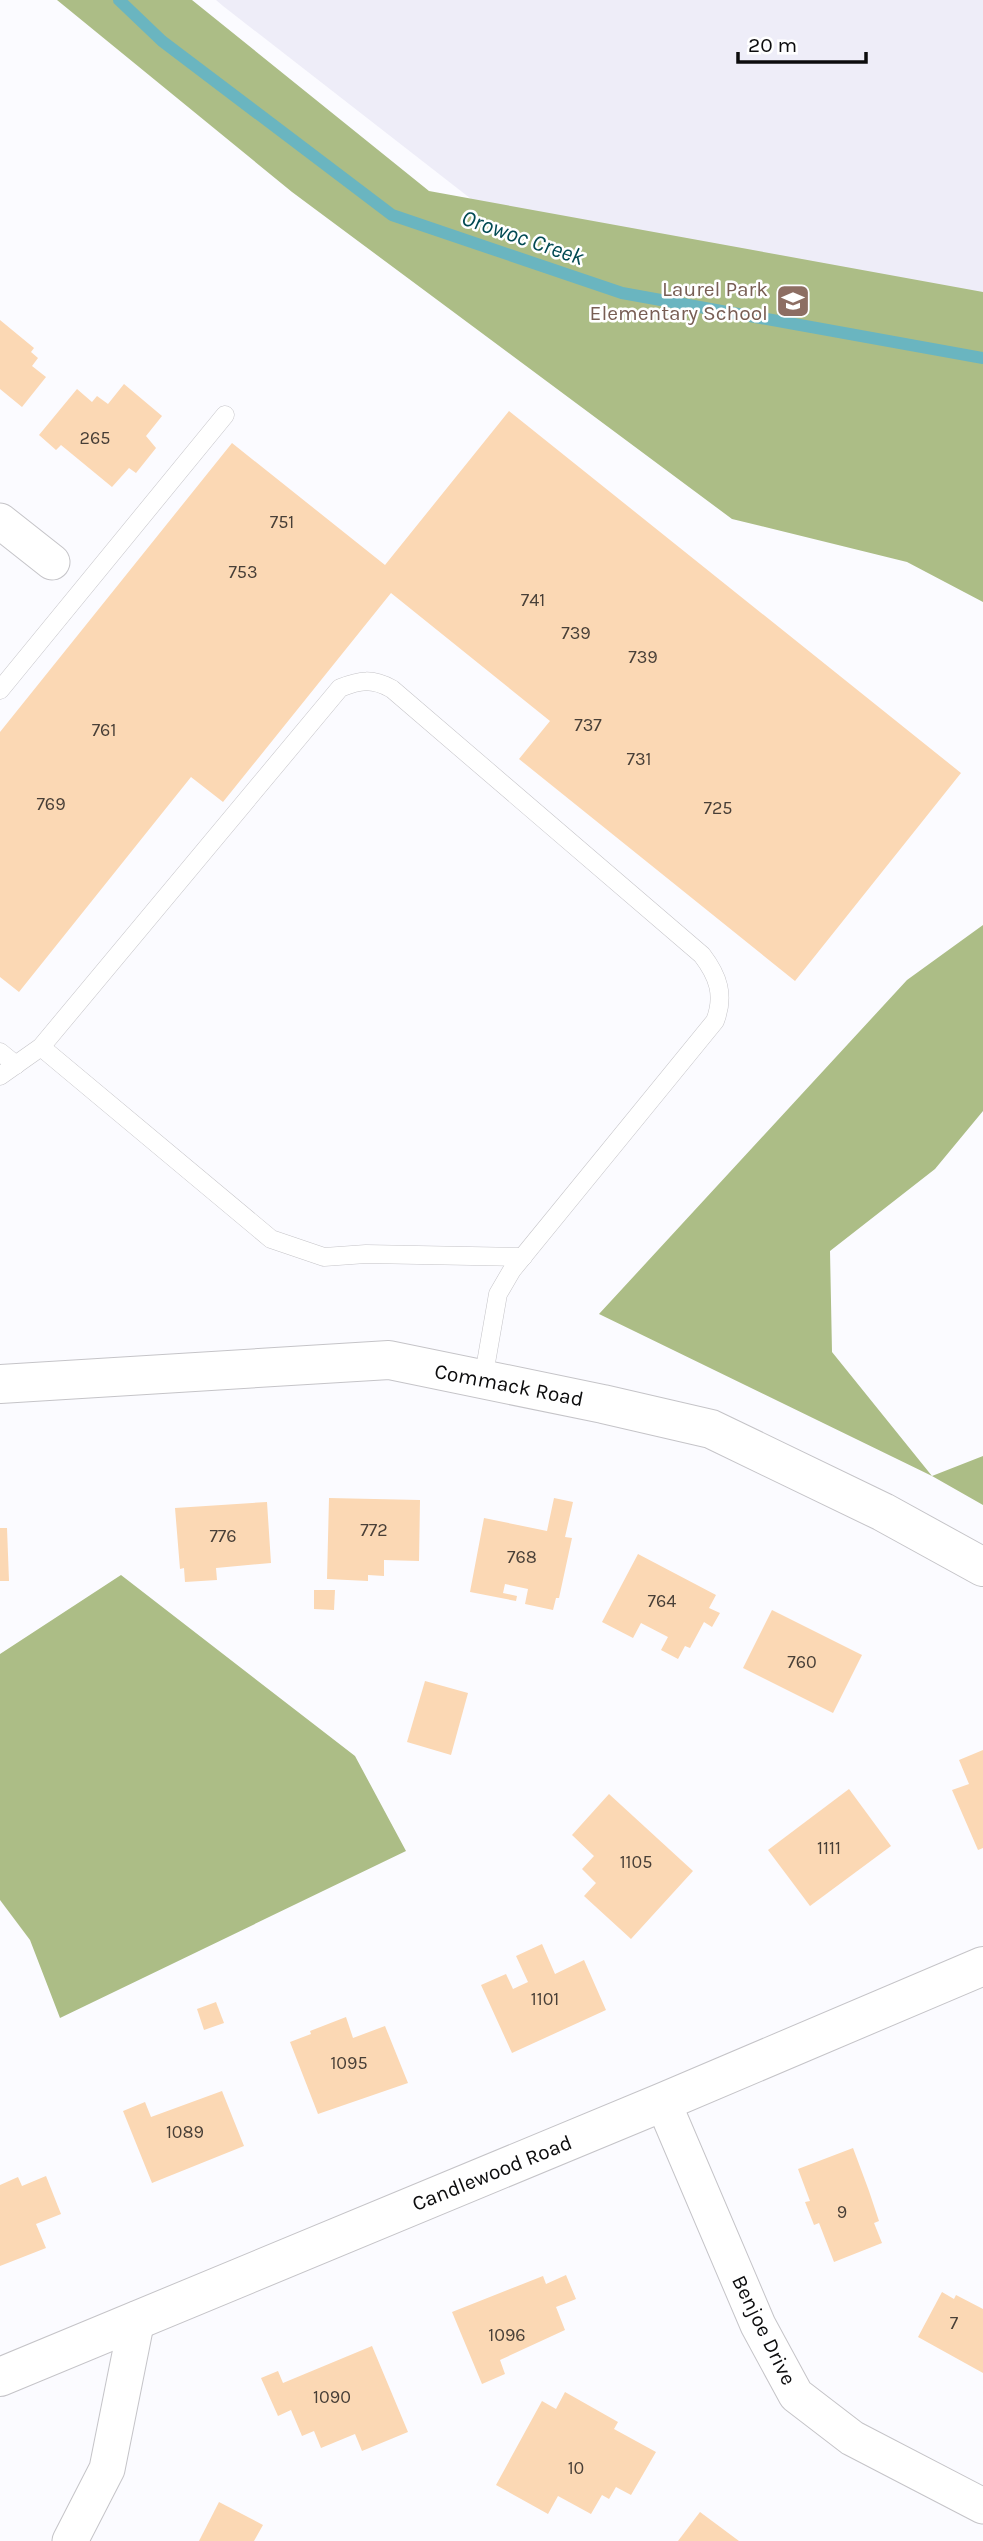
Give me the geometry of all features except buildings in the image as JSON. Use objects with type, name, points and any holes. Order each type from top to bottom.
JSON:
[{"type":"street","points":[[0,521],[52,562]]},
{"type":"street","name":"Commack Road","points":[[0,1384],[389,1360],[711,1429],[883,1511],[983,1567]]},
{"type":"street","name":"Candlewood Road","points":[[0,2376],[663,2102],[983,1966]]},
{"type":"street","name":"Benjoe Drive","points":[[663,2102],[758,2325],[796,2395],[852,2438],[983,2506]]},
{"type":"street","points":[[70,2541],[107,2469],[138,2319]]},
{"type":"lane","points":[[0,690],[225,415]]},
{"type":"lane","points":[[0,1076],[41,1047],[340,688],[362,679],[379,681],[392,688],[702,955],[714,971],[720,989],[721,1004],[715,1021],[523,1257],[498,1294],[483,1380]]},
{"type":"lane","points":[[41,1047],[271,1239],[324,1257],[366,1254],[523,1257]]},
{"type":"lane","points":[[0,1052],[16,1065]]},
{"type":"shaded area","name":"Laurel Park Elementary School","points":[[216,0],[983,0],[983,597],[223,6]]},
{"type":"green space","points":[[57,0],[192,0],[429,191],[983,292],[983,602],[907,562],[732,519],[292,192]]},
{"type":"green space","points":[[983,925],[983,1111],[935,1169],[830,1251],[832,1352],[932,1476],[599,1314],[907,980]]},
{"type":"green space","points":[[983,1456],[983,1505],[932,1476]]},
{"type":"green space","points":[[121,1575],[355,1756],[406,1851],[60,2018],[30,1940],[0,1900],[0,1654]]},
{"type":"waterway","name":"Orowoc Creek","points":[[119,0],[162,41],[392,215],[622,293],[983,358]]},
{"type":"place","name":"Laurel Park Elementary School","points":[[793,301]]}]
